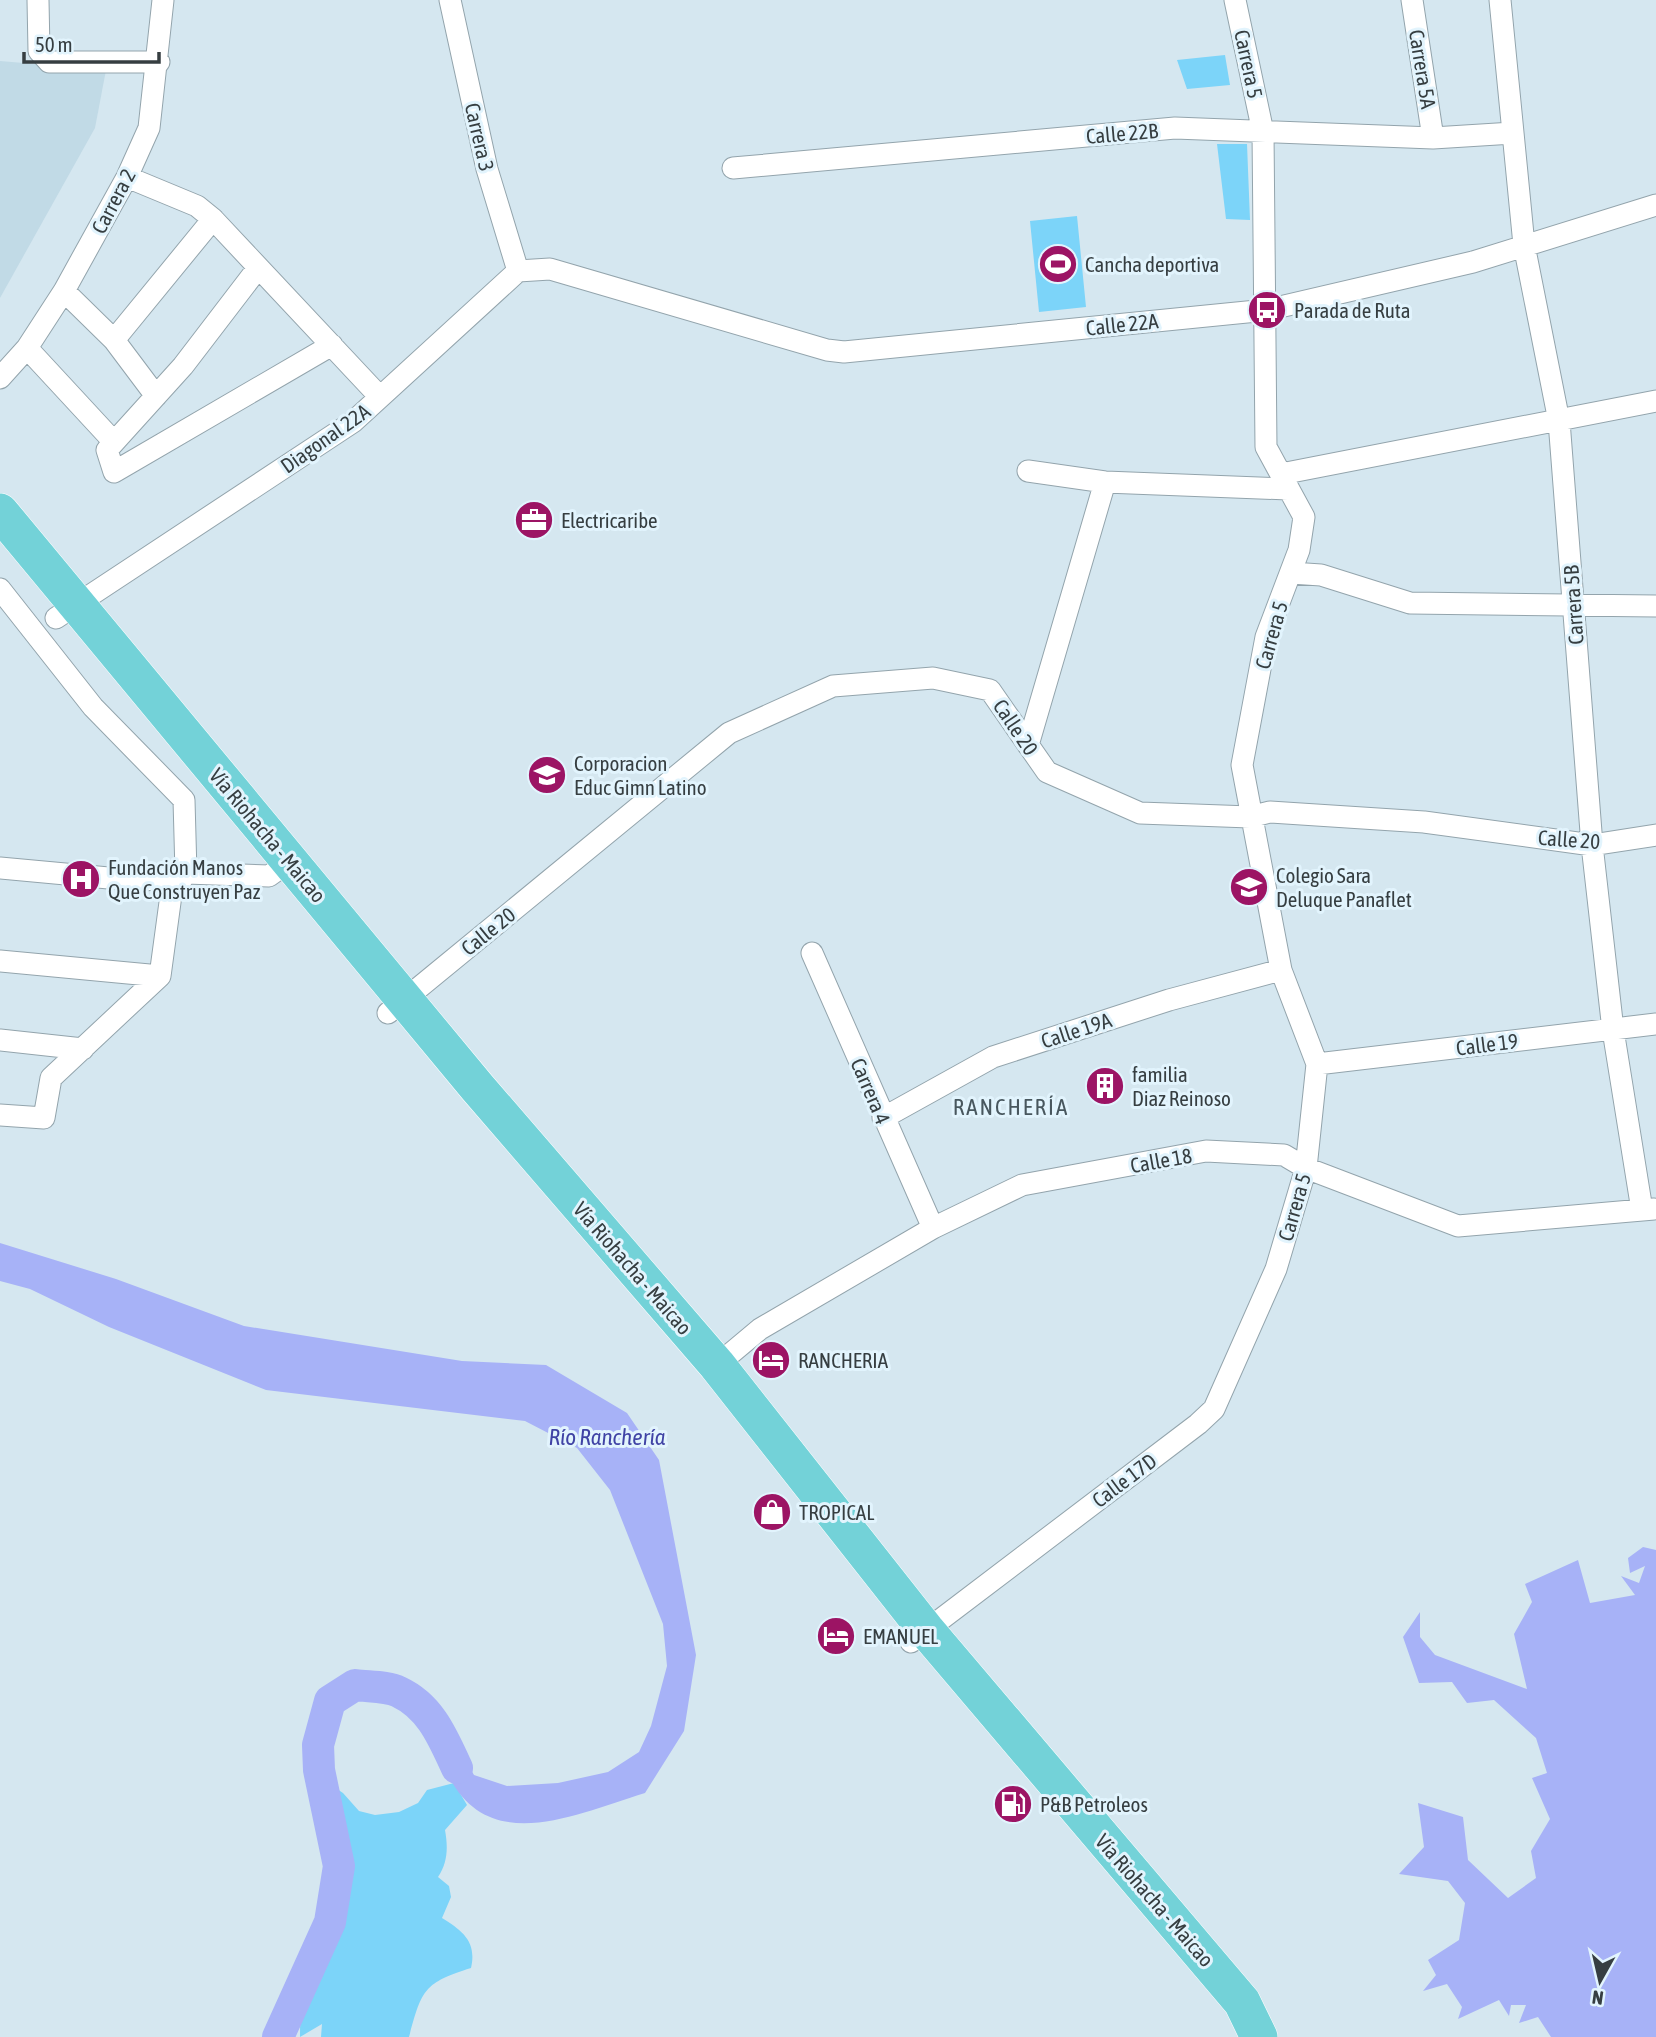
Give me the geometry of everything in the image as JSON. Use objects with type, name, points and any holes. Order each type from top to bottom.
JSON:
[{"type":"highway","name":"Vía Riohacha - Maicao","points":[[0,512],[66,610],[100,652],[469,1094],[702,1382],[919,1636]]},
{"type":"highway","name":"Vía Riohacha - Maicao","points":[[0,551],[66,610]]},
{"type":"highway","name":"Vía Riohacha - Maicao","points":[[469,1094],[717,1365],[1079,1845],[1229,2018],[1257,2035]]},
{"type":"street","points":[[37,0],[39,51],[49,62],[159,62]]},
{"type":"street","name":"Carrera 2","points":[[0,378],[27,348],[64,291],[127,177],[149,128],[159,62],[163,0]]},
{"type":"street","name":"Carrera 3","points":[[450,0],[487,169],[518,271]]},
{"type":"street","name":"Carrera 5","points":[[1235,0],[1263,132],[1267,310],[1266,447],[1304,517],[1299,550],[1266,637],[1242,765],[1281,970],[1317,1064],[1306,1168],[1276,1269]]},
{"type":"street","name":"Carrera 5A","points":[[1412,0],[1433,138]]},
{"type":"street","name":"Carrera 5B","points":[[1500,0],[1524,244],[1559,421],[1592,845],[1614,1030],[1649,1209]]},
{"type":"street","name":"Calle 22B","points":[[733,168],[1175,128],[1433,138],[1513,133]]},
{"type":"street","points":[[127,177],[197,206],[213,219],[380,397]]},
{"type":"street","name":"Calle 22A","points":[[518,271],[550,269],[827,350],[844,352],[1267,310],[1472,262],[1656,205]]},
{"type":"street","points":[[114,340],[213,219]]},
{"type":"street","points":[[258,268],[183,366],[107,450],[114,472],[332,345]]},
{"type":"street","name":"Diagonal 22A","points":[[66,610],[354,422],[518,271]]},
{"type":"street","points":[[64,291],[114,340],[156,396]]},
{"type":"street","points":[[27,348],[114,442]]},
{"type":"street","points":[[1028,471],[1105,482],[1285,481],[1656,401]]},
{"type":"street","points":[[1028,745],[1105,482]]},
{"type":"street","points":[[1291,573],[1321,575],[1410,603],[1656,606]]},
{"type":"street","points":[[0,589],[93,707],[184,800],[186,873],[171,895],[160,976],[51,1078],[44,1118],[0,1115]]},
{"type":"street","name":"Calle 20","points":[[396,1006],[729,733],[833,686],[933,678],[990,690],[1047,772],[1140,813],[1250,817],[1270,812],[1424,822],[1592,845],[1656,835]]},
{"type":"street","points":[[0,867],[141,881],[186,873],[280,868]]},
{"type":"street","name":"Carrera 4","points":[[812,953],[933,1228]]},
{"type":"street","points":[[0,961],[160,976]]},
{"type":"street","name":"Calle 19A","points":[[883,1118],[993,1057],[1169,1000],[1281,970]]},
{"type":"street","name":"Calle 19","points":[[1317,1064],[1656,1024]]},
{"type":"street","points":[[0,1040],[83,1049]]},
{"type":"street","name":"Calle 18","points":[[717,1365],[760,1329],[933,1228],[1022,1185],[1206,1152],[1284,1155],[1306,1168],[1458,1226],[1649,1209]]},
{"type":"street","name":"Calle 17D","points":[[919,1636],[1198,1424],[1214,1409],[1276,1269]]},
{"type":"shaded area","points":[[1225,55],[1230,85],[1187,89],[1177,60]]},
{"type":"shaded area","points":[[0,61],[106,70],[95,128],[0,298]]},
{"type":"shaded area","points":[[1217,144],[1247,144],[1250,220],[1226,219]]},
{"type":"shaded area","name":"Cancha deportiva","points":[[1077,216],[1086,307],[1039,312],[1030,221]]},
{"type":"shaded area","points":[[454,1783],[467,1805],[445,1830],[446,1854],[438,1877],[449,1886],[451,1897],[442,1918],[467,1938],[472,1951],[471,1968],[443,1978],[427,1991],[417,2008],[409,2037],[321,2037],[322,2024],[300,2037],[305,1997],[311,1982],[321,1972],[331,1952],[345,1905],[345,1884],[336,1882],[338,1863],[323,1787],[331,1785],[343,1793],[359,1811],[375,1815],[399,1812],[418,1803],[427,1790]]},
{"type":"water","name":"Río Ranchería","points":[[0,1243],[116,1279],[244,1326],[462,1361],[546,1365],[627,1413],[659,1460],[696,1655],[684,1731],[645,1793],[560,1819],[532,1823],[506,1822],[482,1813],[461,1795],[441,1757],[439,1729],[460,1751],[474,1775],[507,1786],[558,1783],[608,1772],[639,1752],[651,1726],[667,1666],[663,1624],[610,1490],[577,1448],[525,1421],[266,1390],[109,1327],[30,1289],[0,1281]]},
{"type":"water","points":[[1643,1547],[1656,1550],[1656,2037],[1551,2037],[1538,2017],[1519,2023],[1526,2005],[1511,2005],[1509,2016],[1499,2000],[1458,2019],[1462,2007],[1447,1984],[1423,1991],[1436,1975],[1428,1960],[1459,1940],[1465,1903],[1448,1881],[1399,1874],[1424,1847],[1418,1803],[1463,1817],[1468,1860],[1508,1898],[1536,1878],[1531,1851],[1550,1819],[1532,1778],[1547,1773],[1536,1738],[1494,1700],[1467,1703],[1452,1682],[1419,1683],[1403,1637],[1420,1612],[1420,1637],[1435,1655],[1527,1689],[1514,1634],[1532,1602],[1525,1584],[1578,1560],[1590,1603],[1635,1595],[1621,1576],[1639,1583],[1645,1566],[1630,1573],[1628,1558]]},
{"type":"waterway","name":"Río Ranchería","points":[[278,2037],[330,1922],[339,1866],[319,1770],[318,1745],[330,1701],[355,1685],[399,1692],[420,1706],[435,1724],[457,1768]]},
{"type":"place","name":"Cancha deportiva","points":[[1058,264]]},
{"type":"place","name":"Parada de Ruta","points":[[1267,310]]},
{"type":"place","name":"Electricaribe","points":[[534,520]]},
{"type":"place","name":"Corporacion Educ Gimn Latino","points":[[547,775]]},
{"type":"place","name":"Fundación Manos Que Construyen Paz","points":[[81,879]]},
{"type":"place","name":"Colegio Sara Deluque Panaflet","points":[[1249,887]]},
{"type":"place","name":"familia Diaz Reinoso","points":[[1105,1086]]},
{"type":"place","name":"RANCHERIA","points":[[771,1360]]},
{"type":"place","name":"TROPICAL","points":[[772,1512]]},
{"type":"place","name":"EMANUEL","points":[[836,1636]]},
{"type":"place","name":"P&B Petroleos","points":[[1013,1804]]},
{"type":"district","name":"RANCHERÍA","points":[[1011,1107]]}]
